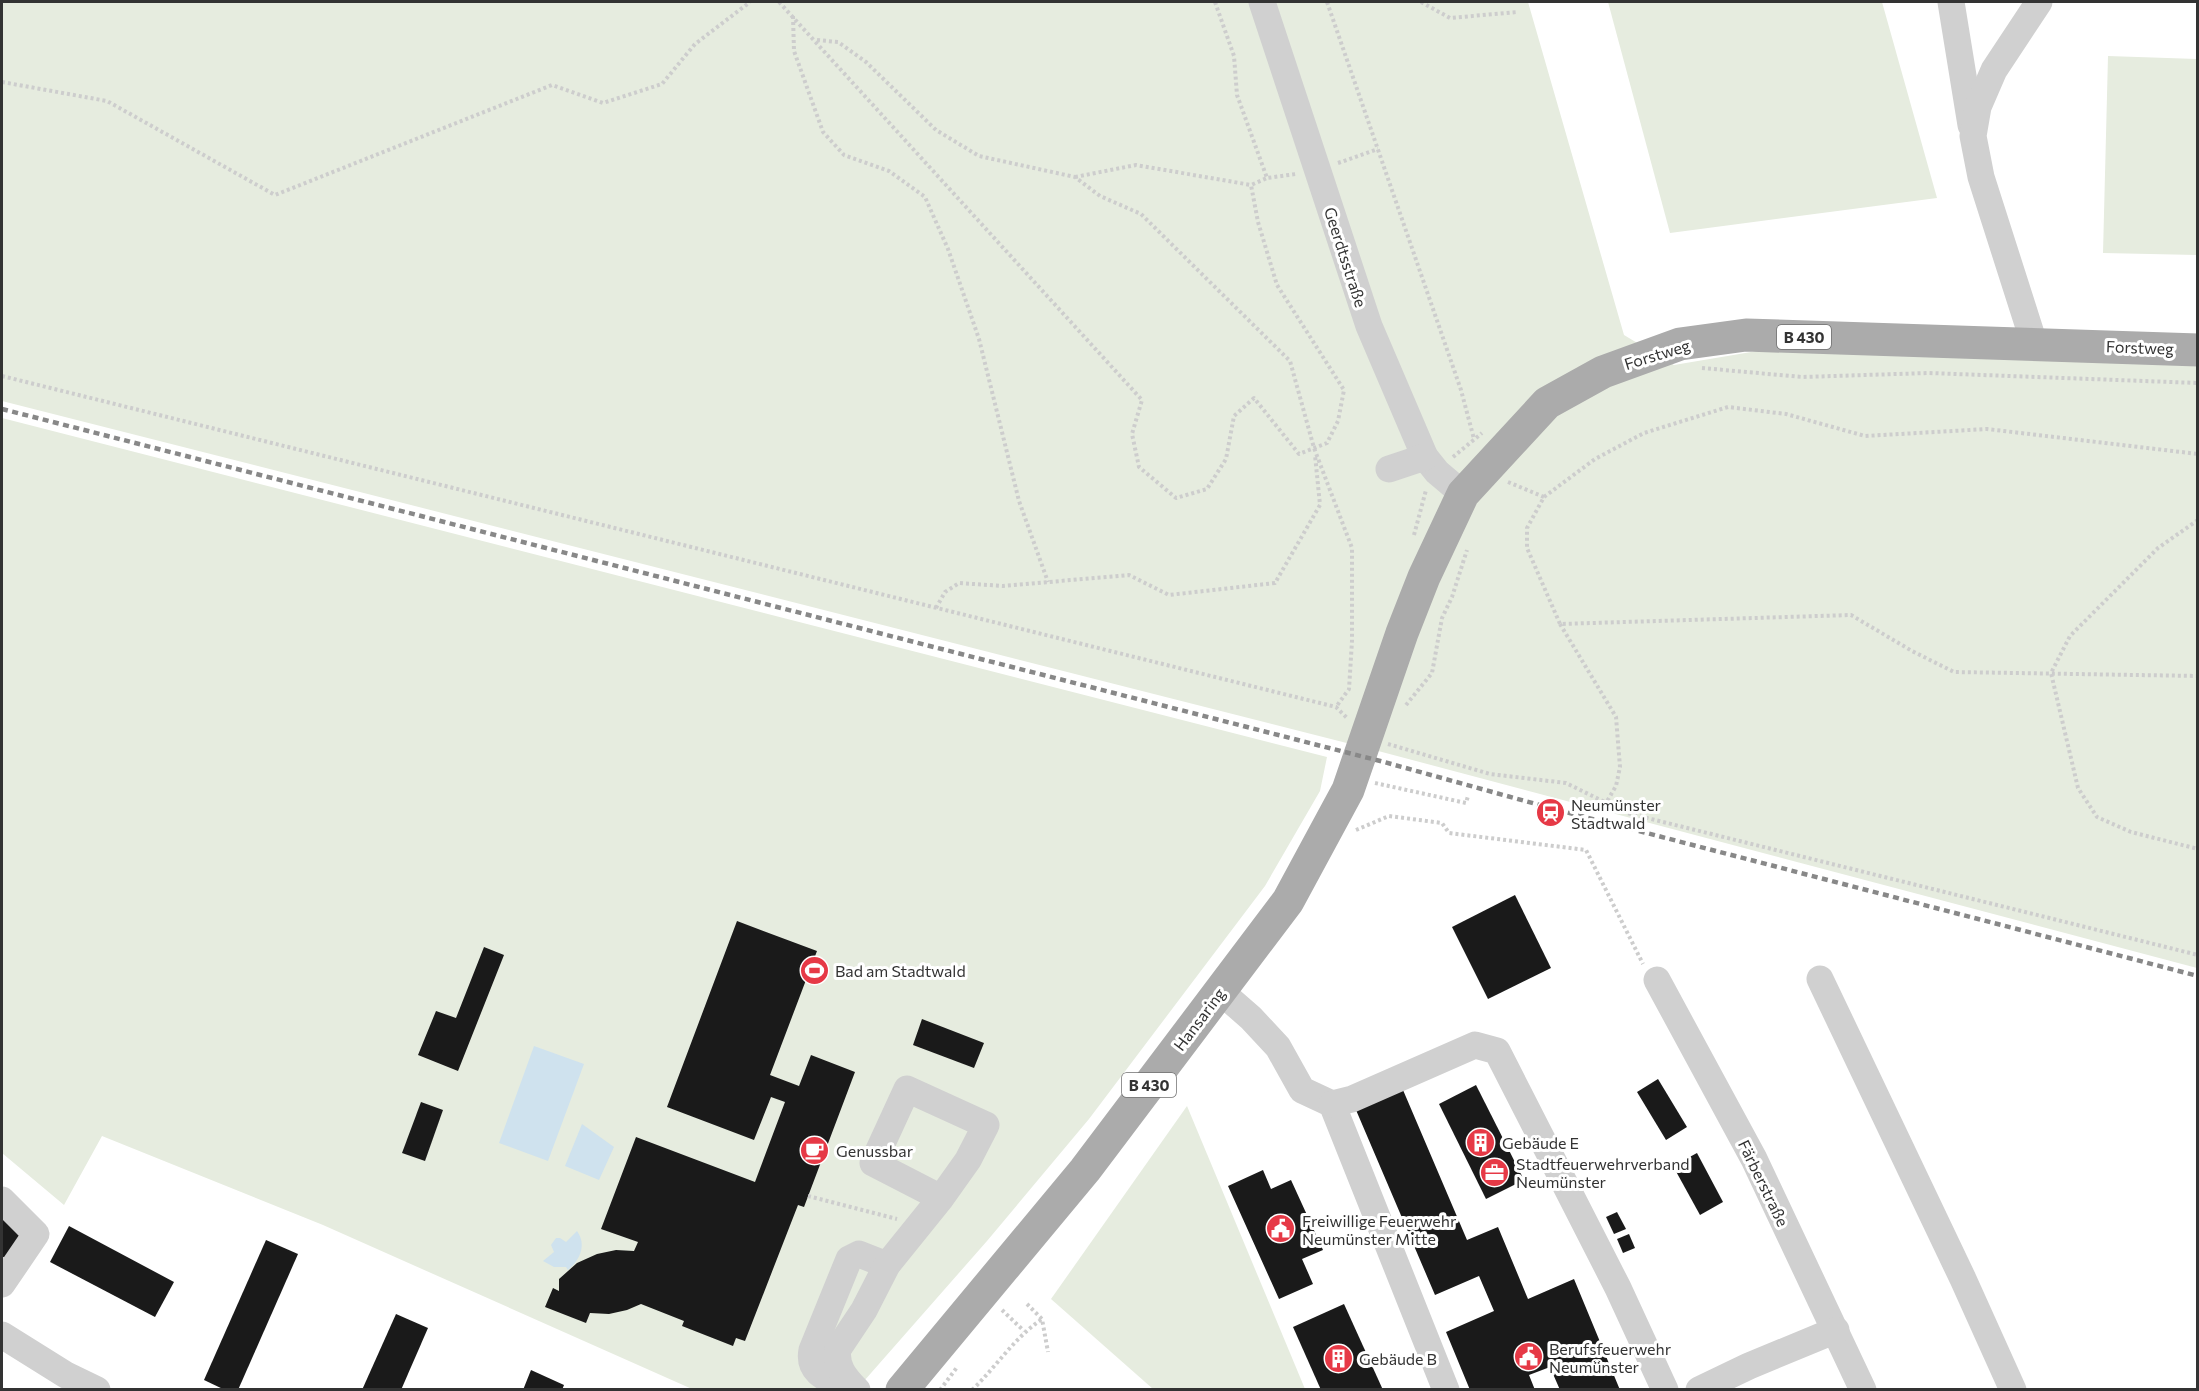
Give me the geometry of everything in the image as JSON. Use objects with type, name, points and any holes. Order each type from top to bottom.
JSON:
[{"type":"main road","name":"Forstweg","points":[[1377,736],[1402,633],[1424,577],[1463,494],[1495,463],[1547,403],[1602,372],[1680,344],[1746,335],[2198,350]]},
{"type":"main road","name":"Hansaring","points":[[902,1389],[1085,1170],[1288,902],[1377,736]]},
{"type":"street","name":"Geerdtsstraße","points":[[1262,2],[1369,326],[1431,464],[1463,494]]},
{"type":"street","points":[[1951,2],[1981,177],[2034,343]]},
{"type":"street","points":[[1973,136],[1978,107],[1994,70],[2039,2]]},
{"type":"street","points":[[1389,469],[1431,464]]},
{"type":"street","points":[[1820,979],[2013,1389]]},
{"type":"street","name":"Färberstraße","points":[[1657,980],[1754,1159],[1863,1389]]},
{"type":"street","points":[[1220,991],[1278,1047],[1289,1063],[1302,1090],[1332,1104],[1352,1099],[1474,1045],[1497,1051],[1617,1288],[1665,1389]]},
{"type":"street","points":[[1332,1104],[1446,1389]]},
{"type":"street","points":[[857,1389],[844,1375],[837,1356],[842,1341],[864,1310],[887,1265],[941,1198]]},
{"type":"street","points":[[2,1200],[36,1234],[2,1284]]},
{"type":"street","points":[[850,1389],[829,1380],[813,1368],[810,1363],[812,1350],[849,1259],[860,1254],[887,1265]]},
{"type":"street","points":[[1699,1389],[1836,1330]]},
{"type":"street","points":[[2,1335],[62,1382],[97,1389]]},
{"type":"path","points":[[2,82],[107,101],[275,195],[552,85],[603,103],[662,84],[695,44],[750,2]]},
{"type":"path","points":[[779,2],[1142,400],[1132,434],[1139,466],[1176,498],[1207,489],[1226,459],[1234,416],[1254,398],[1299,454],[1327,443],[1338,421],[1344,390],[1277,285],[1258,222],[1251,185]]},
{"type":"path","points":[[1215,2],[1234,56],[1238,95],[1267,178]]},
{"type":"path","points":[[1327,2],[1461,390],[1495,463],[1544,497]]},
{"type":"path","points":[[1421,2],[1450,18],[1517,12]]},
{"type":"path","points":[[793,15],[794,51],[823,132],[844,155],[889,171],[925,197],[948,249],[979,339],[1018,501],[1048,582]]},
{"type":"path","points":[[816,40],[838,42],[866,62],[936,130],[980,156],[1076,177],[1136,165],[1251,185],[1267,178],[1318,170],[1378,149]]},
{"type":"path","points":[[1076,177],[1100,196],[1142,214],[1290,362],[1314,448],[1352,548],[1352,641],[1349,689],[1336,707]]},
{"type":"path","points":[[1698,368],[1802,377],[1929,373],[2198,383]]},
{"type":"path","points":[[2,376],[1336,707],[1352,723],[1377,736],[1490,774],[1566,783],[1627,813],[2198,955]]},
{"type":"path","points":[[1606,803],[1616,786],[1620,767],[1616,717],[1560,624],[1527,548],[1527,528],[1544,497],[1595,459],[1644,433],[1728,407],[1786,414],[1864,436],[1987,429],[2198,454]]},
{"type":"path","points":[[936,608],[945,592],[960,583],[1003,586],[1129,575],[1169,595],[1275,583],[1295,552],[1320,505],[1314,448]]},
{"type":"path","points":[[1413,537],[1431,464],[1495,463]]},
{"type":"path","points":[[2198,520],[2158,548],[2070,636],[2051,673],[2078,788],[2097,817],[2131,832],[2198,849]]},
{"type":"path","points":[[1403,708],[1432,673],[1442,618],[1452,597],[1470,542]]},
{"type":"path","points":[[1560,624],[1851,615],[1912,651],[1954,672],[2198,676]]},
{"type":"path","points":[[1367,788],[1378,779]]},
{"type":"path","points":[[1372,783],[1466,804],[1468,796]]},
{"type":"path","points":[[1346,835],[1389,816],[1442,823],[1449,833],[1586,850],[1648,974],[1657,980]]},
{"type":"path","points":[[808,1196],[918,1224]]},
{"type":"path","points":[[995,1319],[1009,1301]]},
{"type":"path","points":[[1027,1304],[1042,1319],[1047,1352]]},
{"type":"path","points":[[1002,1310],[1024,1331]]},
{"type":"path","points":[[972,1389],[987,1376],[1024,1331],[1042,1319]]},
{"type":"path","points":[[940,1389],[961,1363]]},
{"type":"shaded area","points":[[2,2],[1528,2],[1624,335],[1674,365],[1769,349],[2197,366],[2197,968],[1382,752],[2,401]]},
{"type":"shaded area","points":[[1608,2],[1882,2],[1937,198],[1670,233]]},
{"type":"shaded area","points":[[2108,56],[2197,59],[2197,255],[2103,253]]},
{"type":"shaded area","points":[[2,418],[1327,757],[1320,791],[1265,886],[1089,1119],[987,1241],[857,1389],[692,1389],[323,1225],[102,1136],[64,1205],[2,1153]]},
{"type":"shaded area","points":[[1187,1106],[1305,1389],[1153,1389],[1051,1299]]},
{"type":"water","points":[[534,1046],[584,1064],[548,1161],[499,1143]]},
{"type":"water","points":[[582,1124],[614,1147],[599,1180],[565,1166]]},
{"type":"water","points":[[577,1231],[582,1242],[581,1252],[576,1262],[568,1270],[566,1267],[554,1267],[543,1261],[554,1252],[551,1245],[556,1238],[566,1242]]},
{"type":"building","points":[[1515,895],[1551,968],[1488,999],[1452,927]]},
{"type":"building","points":[[737,921],[817,951],[770,1075],[799,1086],[811,1055],[855,1072],[804,1207],[798,1205],[745,1341],[736,1338],[733,1346],[682,1326],[684,1321],[641,1304],[609,1314],[590,1313],[586,1323],[545,1307],[553,1288],[559,1291],[559,1279],[577,1263],[597,1254],[616,1250],[634,1251],[638,1242],[601,1229],[636,1137],[755,1182],[785,1102],[771,1097],[754,1140],[667,1107]]},
{"type":"building","points":[[484,947],[504,955],[458,1071],[418,1055],[436,1011],[456,1018]]},
{"type":"building","points":[[922,1019],[984,1043],[974,1068],[913,1045]]},
{"type":"building","points":[[1658,1079],[1687,1127],[1666,1140],[1637,1092]]},
{"type":"building","name":"Gebäude E","points":[[1476,1085],[1524,1180],[1486,1199],[1439,1104]]},
{"type":"building","points":[[1403,1090],[1467,1240],[1498,1227],[1528,1299],[1574,1279],[1620,1390],[1560,1390],[1550,1367],[1529,1375],[1535,1390],[1470,1390],[1446,1332],[1494,1311],[1479,1276],[1435,1295],[1356,1110]]},
{"type":"building","points":[[421,1102],[443,1110],[425,1161],[402,1153]]},
{"type":"building","points":[[1697,1153],[1723,1202],[1700,1215],[1673,1166]]},
{"type":"building","name":"Freiwillige Feuerwehr Neumünster Mitte","points":[[1263,1170],[1271,1189],[1291,1180],[1323,1250],[1302,1259],[1313,1284],[1279,1299],[1228,1186]]},
{"type":"building","points":[[1617,1212],[1626,1229],[1614,1234],[1606,1217]]},
{"type":"building","points":[[2,1216],[27,1236],[7,1260],[2,1256]]},
{"type":"building","points":[[69,1226],[174,1282],[155,1317],[50,1262]]},
{"type":"building","points":[[1629,1234],[1635,1248],[1623,1253],[1617,1239]]},
{"type":"building","points":[[266,1240],[298,1254],[238,1390],[225,1390],[204,1380]]},
{"type":"building","name":"Gebäude B","points":[[1344,1304],[1383,1390],[1321,1390],[1293,1327]]},
{"type":"building","points":[[396,1314],[428,1328],[401,1390],[362,1390]]},
{"type":"building","points":[[531,1370],[564,1385],[562,1390],[523,1390]]},
{"type":"railway","points":[[2,409],[1384,762],[1554,809],[2198,976]]},
{"type":"place","name":"Neumünster Stadtwald","points":[[1550,813]]},
{"type":"place","name":"Bad am Stadtwald","points":[[814,970]]},
{"type":"place","name":"Gebäude E","points":[[1481,1142]]},
{"type":"place","name":"Genussbar","points":[[815,1150]]},
{"type":"place","name":"Stadtfeuerwehrverband Neumünster","points":[[1495,1172]]},
{"type":"place","name":"Freiwillige Feuerwehr Neumünster Mitte","points":[[1281,1229]]},
{"type":"place","name":"Berufsfeuerwehr Neumünster","points":[[1528,1357]]},
{"type":"place","name":"Gebäude B","points":[[1338,1358]]}]
